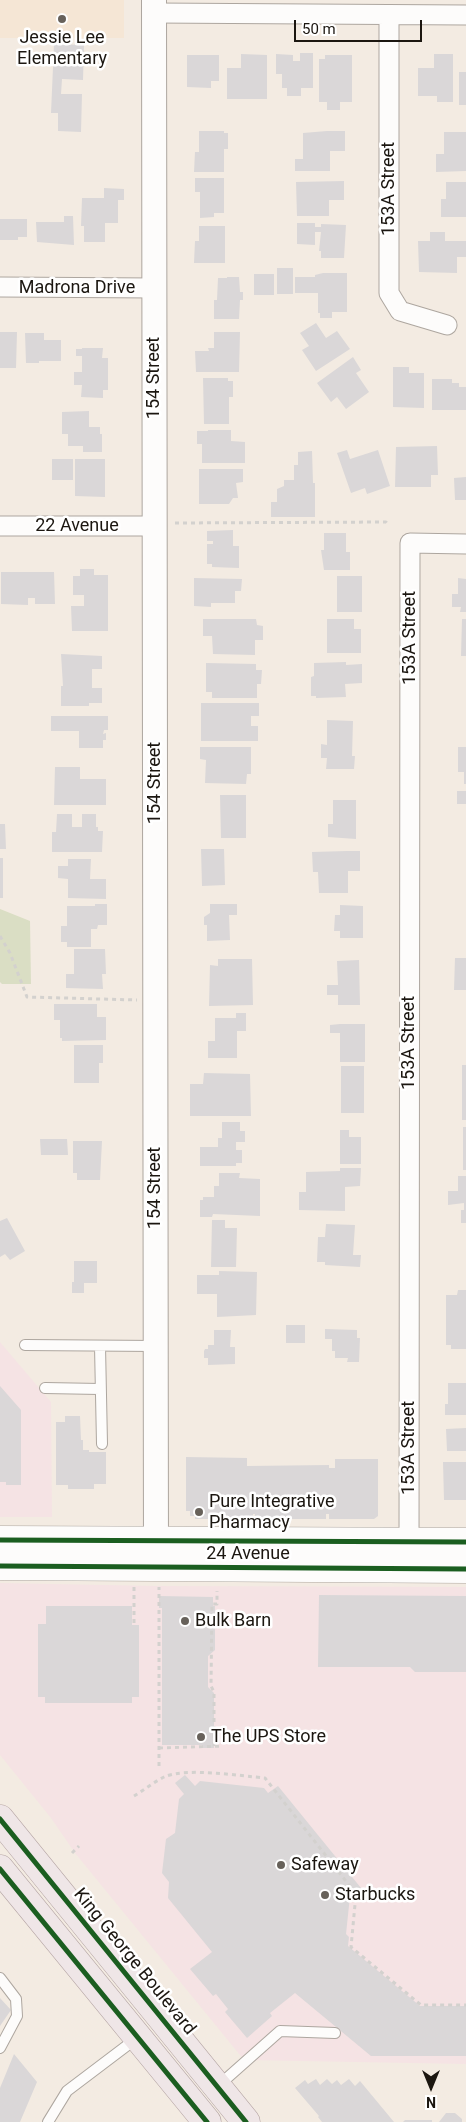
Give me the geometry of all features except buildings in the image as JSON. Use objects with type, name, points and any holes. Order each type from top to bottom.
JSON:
[{"type":"main road","name":"24 Avenue","points":[[0,1540],[157,1563],[409,1542],[466,1542]]},
{"type":"main road","name":"24 Avenue","points":[[0,1566],[157,1563],[461,1571]]},
{"type":"main road","name":"King George Boulevard","points":[[0,1819],[246,2122]]},
{"type":"main road","points":[[0,1845],[21,1871],[67,1903]]},
{"type":"main road","points":[[0,1869],[207,2122]]},
{"type":"main road","points":[[72,1958],[81,1955],[91,1958],[141,2016],[190,2052]]},
{"type":"street","points":[[154,7],[389,15],[466,15]]},
{"type":"street","name":"154 Street","points":[[154,7],[154,288],[162,524],[156,1346],[157,1563]]},
{"type":"street","name":"153A Street","points":[[389,15],[389,293],[400,311],[447,325]]},
{"type":"street","name":"Madrona Drive","points":[[0,287],[154,288]]},
{"type":"street","name":"22 Avenue","points":[[0,526],[162,524]]},
{"type":"street","name":"153A Street","points":[[409,1542],[410,543],[466,544]]},
{"type":"lane","points":[[25,1346],[156,1346]]},
{"type":"lane","points":[[100,1346],[102,1444]]},
{"type":"lane","points":[[46,1388],[100,1389]]},
{"type":"lane","points":[[0,1978],[16,1999],[17,2016],[0,2048]]},
{"type":"lane","points":[[217,2086],[280,2031],[335,2033]]},
{"type":"lane","points":[[48,2122],[67,2091],[138,2038]]},
{"type":"path","points":[[162,524],[386,522],[388,524]]},
{"type":"path","points":[[0,936],[10,953],[27,997],[138,1000]]},
{"type":"path","points":[[157,1563],[159,1766]]},
{"type":"path","points":[[134,1586],[134,1625]]},
{"type":"path","points":[[214,1746],[214,1692],[211,1686],[212,1604],[217,1604],[217,1591]]},
{"type":"path","points":[[159,1748],[223,1746]]},
{"type":"path","points":[[134,1796],[166,1777],[186,1774],[265,1778],[356,1894],[351,1946],[420,2005],[466,2005]]},
{"type":"path","points":[[72,1853],[79,1846]]},
{"type":"shaded area","name":"Jessie Lee Elementary","points":[[0,0],[124,0],[124,38],[0,38]]},
{"type":"shaded area","points":[[0,1342],[51,1402],[52,1517],[0,1517]]},
{"type":"shaded area","points":[[0,1583],[155,1586],[466,1587],[466,2064],[244,2060],[75,1853],[51,1818],[0,1755]]},
{"type":"green space","points":[[0,909],[30,921],[31,984],[2,984],[0,982]]},
{"type":"cycle path","points":[[0,1540],[466,1542]]},
{"type":"cycle path","points":[[0,1566],[466,1569]]},
{"type":"cycle path","points":[[0,1819],[246,2122]]},
{"type":"cycle path","points":[[0,1869],[207,2122]]},
{"type":"place","name":"Jessie Lee Elementary","points":[[62,19]]},
{"type":"place","name":"Pure Integrative Pharmacy","points":[[199,1512]]},
{"type":"place","name":"Bulk Barn","points":[[185,1621]]},
{"type":"place","name":"The UPS Store","points":[[201,1737]]},
{"type":"place","name":"Safeway","points":[[281,1865]]},
{"type":"place","name":"Starbucks","points":[[325,1895]]}]
